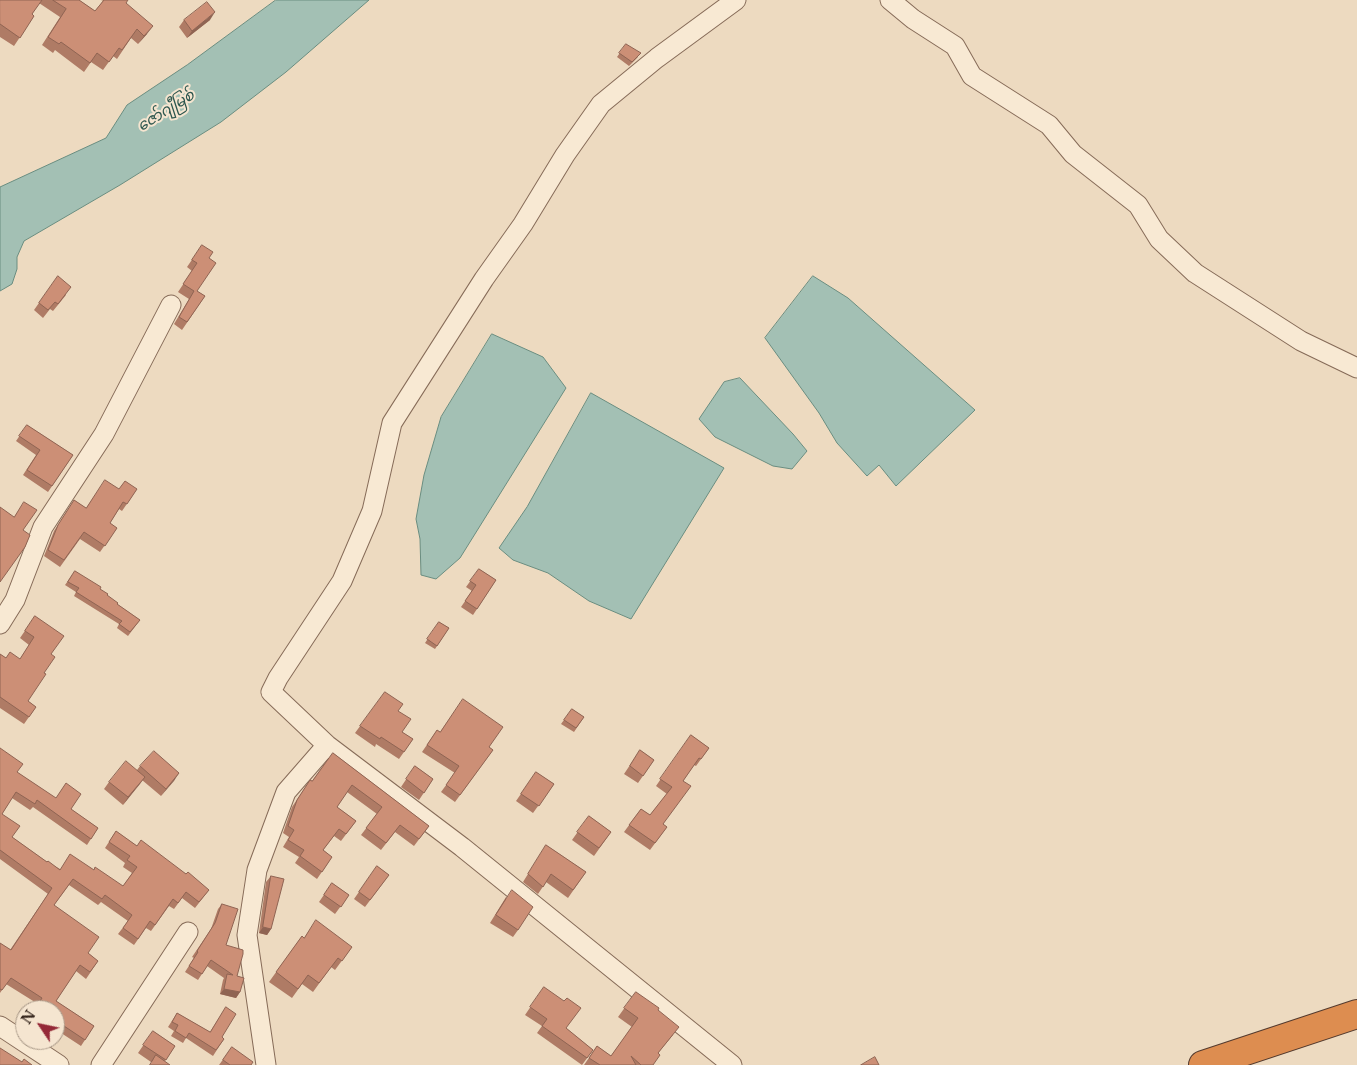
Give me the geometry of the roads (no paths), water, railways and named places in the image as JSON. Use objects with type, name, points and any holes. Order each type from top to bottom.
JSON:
[{"type":"highway","points":[[1203,1065],[1357,1014]]},
{"type":"street","points":[[732,1065],[470,853],[326,745],[271,692],[278,678],[342,581],[372,511],[392,423],[484,279],[523,224],[565,155],[601,104],[657,58],[736,0]]},
{"type":"street","points":[[890,0],[913,20],[955,46],[972,76],[1049,125],[1073,154],[1138,205],[1159,239],[1196,273],[1301,341],[1357,368]]},
{"type":"street","points":[[0,624],[15,600],[43,527],[104,434],[171,305]]},
{"type":"street","points":[[266,1065],[247,935],[258,870],[286,792],[326,745]]},
{"type":"street","points":[[101,1065],[188,932]]},
{"type":"street","points":[[0,1026],[58,1065]]},
{"type":"water","name":"ဇော်ဂျီမြစ်","points":[[276,0],[369,0],[286,72],[221,122],[120,185],[24,241],[17,257],[17,269],[12,284],[0,291],[0,187],[106,138],[127,105],[187,65]]},
{"type":"water","points":[[813,276],[848,298],[975,410],[896,486],[879,465],[867,476],[837,443],[819,413],[765,338]]},
{"type":"water","points":[[492,334],[543,357],[566,388],[460,558],[436,579],[421,575],[420,539],[416,519],[424,475],[441,417]]},
{"type":"water","points":[[740,378],[807,451],[792,469],[773,466],[715,437],[699,419],[724,382]]},
{"type":"water","points":[[591,393],[724,468],[631,619],[589,601],[548,573],[513,560],[499,548],[527,507]]}]
